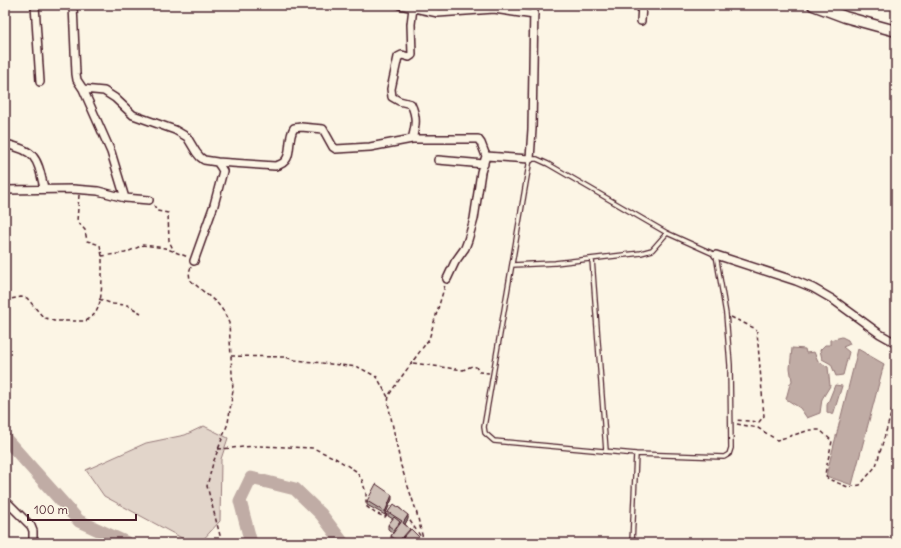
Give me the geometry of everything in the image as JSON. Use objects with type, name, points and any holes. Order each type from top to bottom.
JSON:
[{"type":"main road","points":[[813,5],[844,17],[896,31]]},
{"type":"street","points":[[36,5],[40,82]]},
{"type":"street","points":[[73,5],[76,74],[111,152],[125,198]]},
{"type":"street","points":[[400,5],[438,13],[494,9],[534,15]]},
{"type":"street","points":[[486,156],[530,158],[534,5]]},
{"type":"street","points":[[641,21],[642,5]]},
{"type":"street","points":[[412,139],[416,115],[411,104],[399,101],[392,97],[391,89],[398,57],[402,55],[409,57],[412,55],[411,24],[413,8]]},
{"type":"street","points":[[83,88],[104,92],[115,98],[133,115],[175,130],[187,137],[200,157],[204,160],[217,162],[276,166],[282,165],[287,160],[292,132],[294,128],[301,127],[323,130],[333,147],[336,149],[370,147],[412,139],[478,140],[482,143],[486,156],[481,172],[474,219],[465,248],[455,262],[447,279]]},
{"type":"street","points":[[5,144],[22,148],[32,154],[38,163],[44,188]]},
{"type":"street","points":[[438,160],[484,164]]},
{"type":"street","points":[[194,261],[214,205],[222,171],[217,162]]},
{"type":"street","points":[[5,190],[44,188],[79,189],[98,191],[125,198],[149,200]]},
{"type":"street","points":[[716,255],[814,288],[832,299],[880,334],[896,343]]},
{"type":"street","points":[[5,500],[31,526],[33,531],[33,543]]},
{"type":"lane","points":[[530,158],[537,159],[548,164],[667,233],[716,255],[726,314],[730,365],[731,448],[729,454],[724,457],[636,454],[494,441],[485,433],[484,427],[530,158]]},
{"type":"lane","points":[[512,265],[555,263],[641,253],[652,250],[667,233]]},
{"type":"lane","points":[[592,258],[606,451]]},
{"type":"lane","points":[[632,543],[636,454]]},
{"type":"path","points":[[5,300],[21,297],[27,298],[43,317],[54,320],[86,321],[95,314],[98,308],[102,278],[102,256],[100,244],[87,241],[86,230],[77,221],[79,189]]},
{"type":"path","points":[[149,200],[154,203],[157,211],[168,213],[169,241],[174,251]]},
{"type":"path","points":[[102,256],[125,253],[143,245],[165,248],[187,256],[194,261],[189,272],[190,280],[218,304],[229,323],[233,390],[228,423],[207,486],[222,543]]},
{"type":"path","points":[[424,543],[401,466],[388,408],[389,395],[429,339],[447,279]]},
{"type":"path","points":[[99,299],[113,304],[127,305],[141,313]]},
{"type":"path","points":[[726,314],[754,328],[757,332],[764,416],[759,422],[731,421]]},
{"type":"path","points":[[232,356],[285,357],[295,360],[358,367],[378,377],[389,399]]},
{"type":"path","points":[[413,363],[463,370],[472,366],[476,367],[479,372],[493,373]]},
{"type":"path","points":[[731,421],[758,428],[777,440],[810,430],[820,430],[832,440],[825,474],[828,480],[848,487],[860,485],[876,466],[896,397]]},
{"type":"path","points":[[218,450],[257,446],[313,448],[335,458],[356,471],[362,480],[366,493],[366,506],[375,513],[385,517],[393,506],[398,506],[423,538]]},
{"type":"shaded area","points":[[842,337],[848,340],[850,344],[843,347],[849,352],[843,375],[836,376],[831,364],[822,359],[820,350],[825,345],[830,345],[830,340]]},
{"type":"shaded area","points":[[792,348],[805,349],[806,353],[814,352],[818,361],[828,367],[830,386],[822,399],[820,413],[807,418],[800,408],[786,399],[792,381],[790,368]]},
{"type":"shaded area","points":[[858,349],[884,364],[852,485],[826,476]]},
{"type":"shaded area","points":[[835,385],[842,386],[833,415],[827,412],[827,405]]},
{"type":"shaded area","points":[[204,426],[228,438],[221,459],[220,521],[200,543],[191,543],[104,496],[86,470],[146,443],[185,435]]},
{"type":"building","points":[[376,484],[392,495],[385,512],[367,501]]},
{"type":"building","points":[[394,504],[408,515],[403,523],[410,529],[399,542],[391,536],[402,521],[388,512]]},
{"type":"building","points":[[394,517],[400,522],[394,530],[388,525]]},
{"type":"building","points":[[411,529],[421,539],[418,543],[409,543],[403,538]]},
{"type":"waterway","points":[[5,438],[79,521],[127,543]]},
{"type":"waterway","points":[[251,543],[240,501],[251,478],[295,489],[321,514],[343,543]]}]
